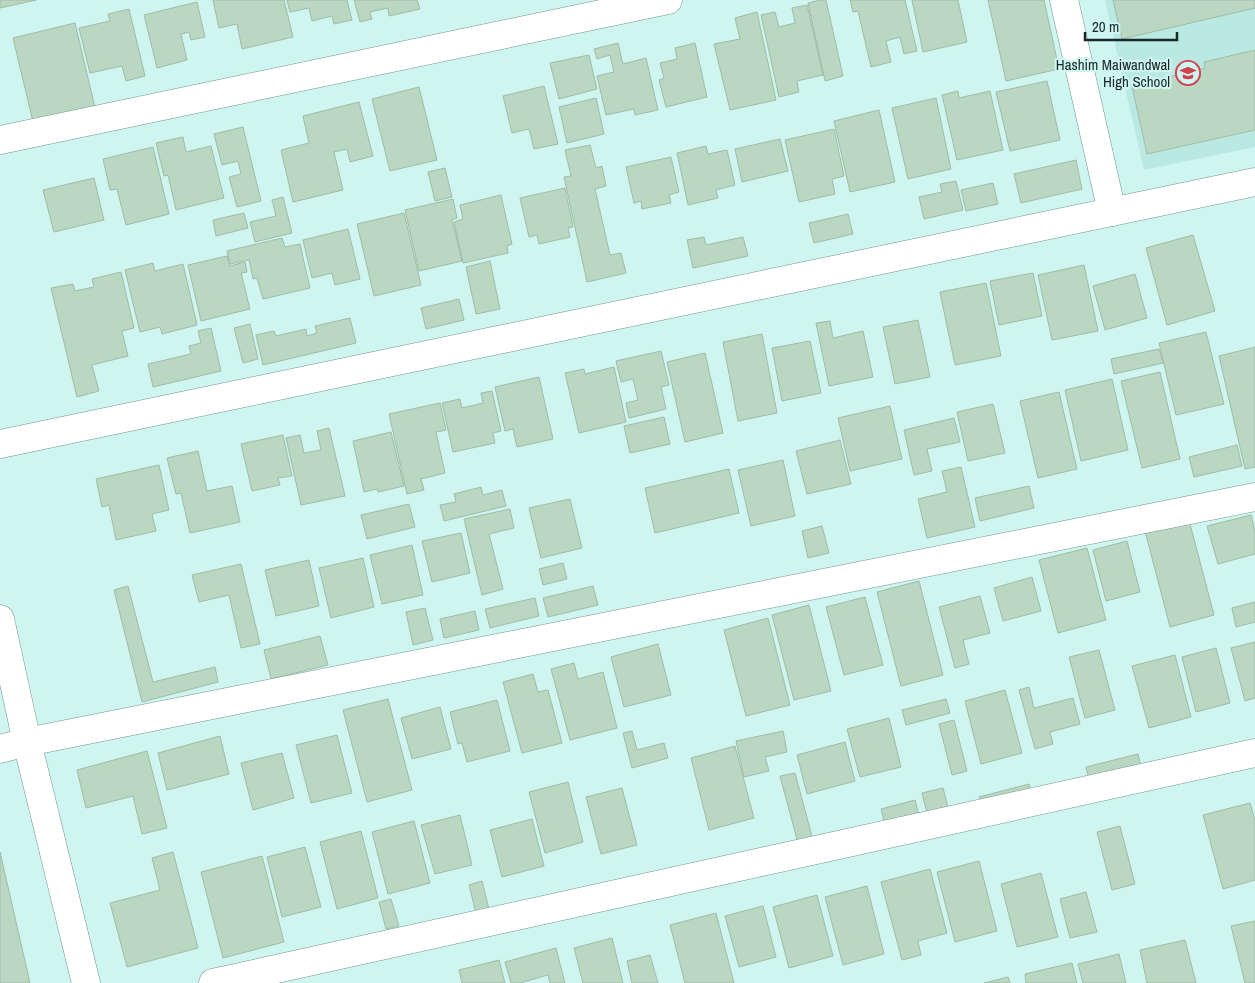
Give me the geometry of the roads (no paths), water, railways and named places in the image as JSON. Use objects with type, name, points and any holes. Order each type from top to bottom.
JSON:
[{"type":"street","points":[[0,140],[668,0]]},
{"type":"street","points":[[1064,0],[1112,212]]},
{"type":"street","points":[[0,444],[1255,182]]},
{"type":"street","points":[[0,749],[27,742],[1255,497]]},
{"type":"street","points":[[0,619],[27,742],[86,983]]},
{"type":"street","points":[[213,983],[1255,753]]},
{"type":"place","name":"Hashim Maiwandwal High School","points":[[1188,73]]}]
